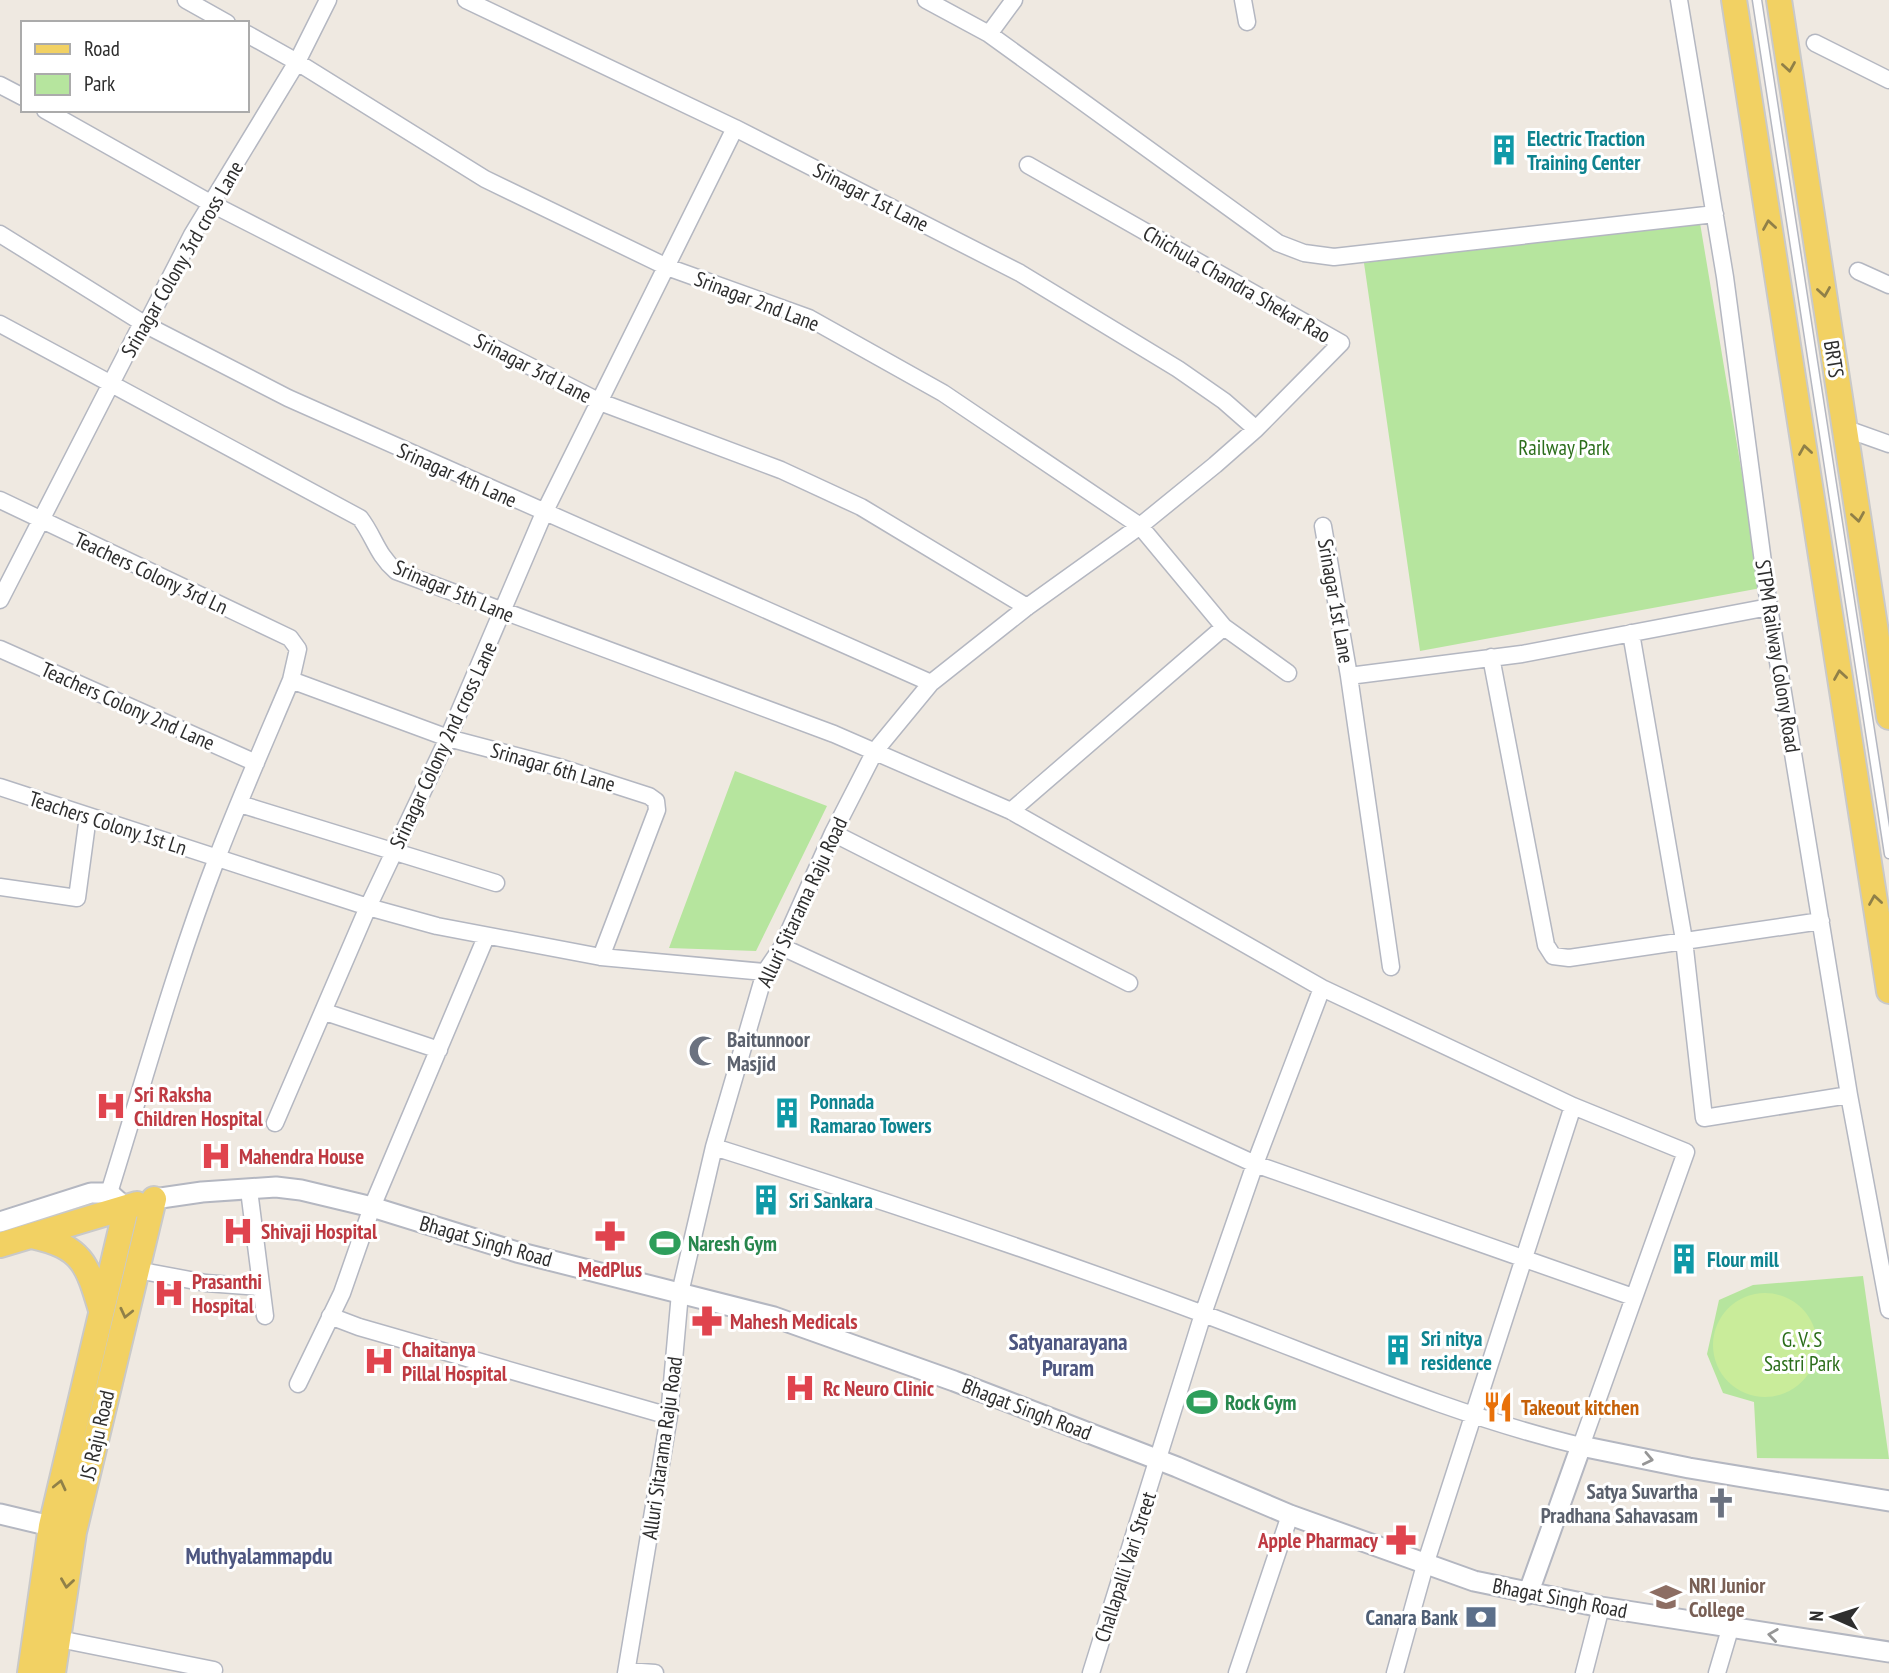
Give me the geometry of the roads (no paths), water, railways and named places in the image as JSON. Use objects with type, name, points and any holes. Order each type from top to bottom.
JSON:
[{"type":"main road","points":[[1734,0],[1889,991]]},
{"type":"main road","name":"BRTS","points":[[1779,0],[1889,717]]},
{"type":"main road","name":"Bhagat Singh Road","points":[[0,1245],[31,1236],[118,1200],[154,1199]]},
{"type":"main road","name":"JS Raju Road","points":[[53,1673],[58,1639],[62,1529],[137,1270],[154,1199]]},
{"type":"main road","name":"JS Raju Road","points":[[30,1673],[62,1529],[102,1311],[118,1200]]},
{"type":"main road","points":[[31,1236],[62,1243],[79,1257],[91,1278],[102,1311]]},
{"type":"street","points":[[186,0],[223,21]]},
{"type":"street","name":"Srinagar Colony 3rd cross Lane","points":[[0,600],[139,329],[146,325],[212,204],[297,62],[328,0]]},
{"type":"street","points":[[926,0],[989,34],[1278,243],[1304,253],[1334,257],[1715,214]]},
{"type":"street","points":[[989,34],[1014,0]]},
{"type":"street","points":[[1242,0],[1247,22]]},
{"type":"street","name":"STPM Railway Colony Road","points":[[1679,0],[1715,214],[1769,607],[1849,1095],[1889,1310]]},
{"type":"street","name":"Srinagar 1st Lane","points":[[473,1],[735,128],[1020,273],[1178,369],[1224,401],[1256,429]]},
{"type":"street","name":"Srinagar 2nd Lane","points":[[248,35],[485,179],[667,267],[809,318],[943,393],[1140,526],[1224,627]]},
{"type":"street","points":[[1815,43],[1889,80]]},
{"type":"street","points":[[0,85],[21,96]]},
{"type":"street","name":"Srinagar 3rd Lane","points":[[49,112],[212,204],[600,402],[781,470],[861,507],[1027,607]]},
{"type":"street","name":"Srinagar Colony 2nd cross Lane","points":[[275,1123],[368,907],[448,738],[544,513],[735,128]]},
{"type":"street","name":"Chichula Chandra Shekar Rao","points":[[1028,165],[1341,343],[1256,429]]},
{"type":"street","name":"Srinagar 4th Lane","points":[[0,234],[146,325],[288,398],[931,683]]},
{"type":"street","points":[[1858,271],[1889,285]]},
{"type":"street","name":"Srinagar 5th Lane","points":[[0,324],[360,518],[370,531],[383,560],[396,570],[875,751],[1011,811],[1322,988],[1573,1106],[1686,1152],[1633,1297]]},
{"type":"street","points":[[1844,428],[1889,444]]},
{"type":"street","name":"Alluri Sitarama Raju Road","points":[[627,1672],[669,1416],[680,1293],[714,1147],[765,972],[782,947],[833,833],[875,751],[931,683],[1027,607],[1140,526],[1256,429]]},
{"type":"street","name":"Teachers Colony 3rd Ln","points":[[0,500],[290,638],[298,649],[291,681]]},
{"type":"street","name":"Srinagar 1st Lane","points":[[1323,526],[1349,676],[1391,967]]},
{"type":"street","points":[[1349,676],[1522,654],[1769,607]]},
{"type":"street","points":[[1011,811],[1224,627],[1288,673]]},
{"type":"street","points":[[1631,634],[1684,940],[1704,1118],[1849,1095]]},
{"type":"street","name":"Teachers Colony 2nd Lane","points":[[0,649],[256,763]]},
{"type":"street","points":[[1491,657],[1546,945],[1553,956],[1569,958],[1821,921]]},
{"type":"street","points":[[0,1222],[91,1194],[118,1200],[149,1056],[217,859],[291,681]]},
{"type":"street","name":"Srinagar 6th Lane","points":[[291,681],[448,738],[562,768],[649,796],[656,801],[657,810],[601,957]]},
{"type":"street","name":"Teachers Colony 1st Ln","points":[[0,787],[368,907],[485,937],[601,957],[765,972]]},
{"type":"street","points":[[240,804],[496,883]]},
{"type":"street","points":[[0,887],[77,898],[88,816]]},
{"type":"street","points":[[833,833],[1129,983]]},
{"type":"street","points":[[298,1384],[342,1293],[372,1207],[485,937]]},
{"type":"street","points":[[782,947],[1255,1164],[1633,1297],[1528,1594]]},
{"type":"street","name":"Challapalli Vari Street","points":[[1091,1673],[1203,1314],[1255,1164],[1322,988]]},
{"type":"street","points":[[325,1012],[439,1050]]},
{"type":"street","points":[[1395,1673],[1425,1565],[1573,1106]]},
{"type":"street","points":[[714,1147],[903,1207],[1203,1314],[1474,1415],[1581,1446],[1689,1468],[1889,1501]]},
{"type":"street","name":"Bhagat Singh Road","points":[[154,1199],[202,1192],[276,1187],[301,1189],[372,1207],[517,1252],[774,1317],[954,1381],[1158,1460],[1290,1515],[1425,1565],[1528,1594],[1730,1629],[1889,1652]]},
{"type":"street","points":[[249,1190],[265,1316]]},
{"type":"street","points":[[137,1270],[206,1283],[260,1287]]},
{"type":"street","points":[[330,1316],[359,1327],[669,1416]]},
{"type":"street","points":[[0,1514],[62,1529]]},
{"type":"street","points":[[1237,1673],[1290,1515]]},
{"type":"street","points":[[1584,1673],[1601,1607]]},
{"type":"street","points":[[1717,1673],[1730,1629]]},
{"type":"street","points":[[58,1639],[214,1670]]},
{"type":"street","points":[[627,1672],[654,1673]]},
{"type":"lane","points":[[1757,0],[1889,854]]},
{"type":"place","name":"Electric Traction Training Center","points":[[1504,150]]},
{"type":"place","name":"Baitunnoor Masjid","points":[[704,1051]]},
{"type":"place","name":"Sri Raksha Children Hospital","points":[[111,1106]]},
{"type":"place","name":"Ponnada Ramarao Towers","points":[[787,1113]]},
{"type":"place","name":"Mahendra House","points":[[216,1156]]},
{"type":"place","name":"Sri Sankara","points":[[766,1200]]},
{"type":"place","name":"Shivaji Hospital","points":[[238,1231]]},
{"type":"place","name":"MedPlus","points":[[610,1236]]},
{"type":"place","name":"Naresh Gym","points":[[665,1243]]},
{"type":"place","name":"Flour mill","points":[[1684,1259]]},
{"type":"place","name":"Prasanthi Hospital","points":[[169,1293]]},
{"type":"place","name":"Mahesh Medicals","points":[[707,1321]]},
{"type":"place","name":"Sri nitya residence","points":[[1398,1350]]},
{"type":"place","name":"Chaitanya Pillal Hospital","points":[[379,1361]]},
{"type":"place","name":"Rc Neuro Clinic","points":[[800,1388]]},
{"type":"place","name":"Rock Gym","points":[[1202,1402]]},
{"type":"place","name":"Takeout kitchen","points":[[1498,1407]]},
{"type":"place","name":"Satya Suvartha Pradhana Sahavasam","points":[[1721,1503]]},
{"type":"place","name":"Apple Pharmacy","points":[[1401,1540]]},
{"type":"place","name":"NRI Junior College","points":[[1666,1597]]},
{"type":"place","name":"Canara Bank","points":[[1481,1617]]},
{"type":"district","name":"Satyanarayana Puram","points":[[1068,1354]]},
{"type":"district","name":"Muthyalammapdu","points":[[259,1555]]},
{"type":"park label","name":"Railway Park","points":[[1564,447]]},
{"type":"park label","name":"G. V. S Sastri Park","points":[[1802,1351]]}]
